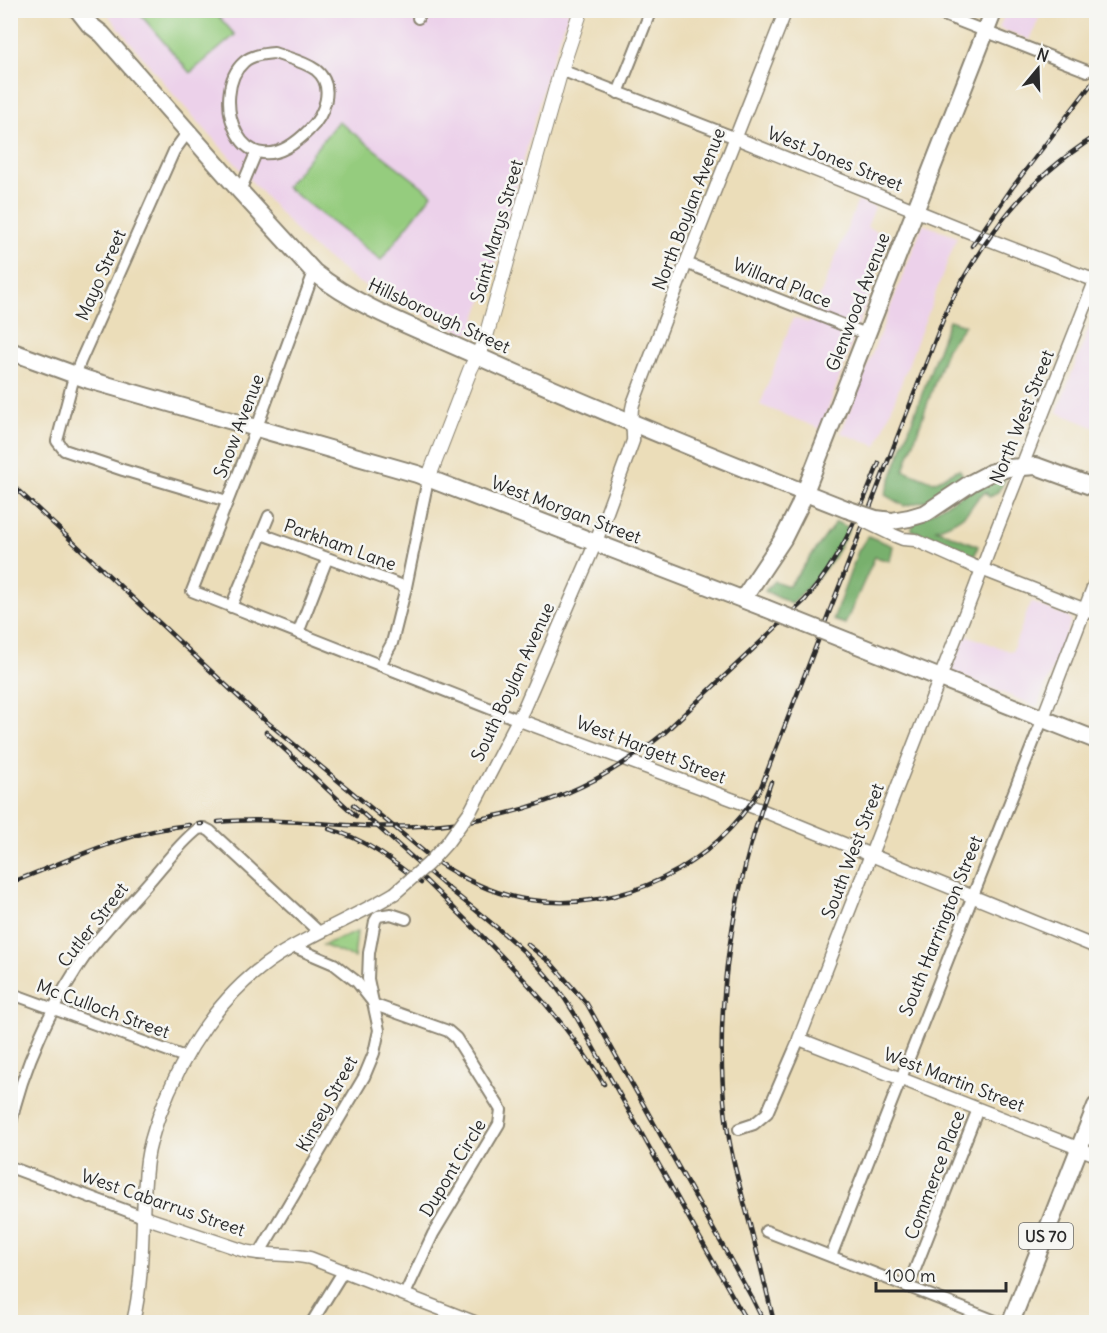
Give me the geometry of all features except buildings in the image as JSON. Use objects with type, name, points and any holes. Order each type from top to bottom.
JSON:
[{"type":"main road","name":"Hillsborough Street","points":[[78,10],[314,272],[328,283],[370,306],[478,356],[805,493],[896,527]]},
{"type":"main road","name":"Hillsborough Street","points":[[92,10],[99,21],[102,34]]},
{"type":"main road","name":"Saint Marys Street","points":[[428,479],[470,370],[485,340],[561,70],[581,10]]},
{"type":"main road","name":"Glenwood Avenue","points":[[742,599],[783,539],[805,493],[994,10]]},
{"type":"main road","name":"West Morgan Street","points":[[10,351],[75,375],[428,479],[742,599],[1096,740]]},
{"type":"main road","points":[[896,527],[931,510],[985,475],[1001,470],[1036,466],[1096,488]]},
{"type":"main road","name":"US 70","points":[[1011,1323],[1096,1107]]},
{"type":"street","points":[[618,93],[651,10]]},
{"type":"street","name":"North Boylan Avenue","points":[[633,422],[631,415],[633,404],[786,10]]},
{"type":"street","points":[[931,10],[1088,71]]},
{"type":"street","points":[[274,53],[318,71],[325,83],[327,99],[318,121],[308,132],[282,150],[268,155],[256,153],[243,143],[235,131],[230,86],[235,73],[244,62],[256,55],[274,53]]},
{"type":"street","name":"West Jones Street","points":[[561,70],[915,211],[1096,280]]},
{"type":"street","name":"Mayo Street","points":[[188,132],[174,151],[75,375],[57,437],[59,445],[64,450],[227,501]]},
{"type":"street","points":[[240,191],[256,153]]},
{"type":"street","name":"Willard Place","points":[[686,263],[866,334]]},
{"type":"street","name":"Snow Avenue","points":[[192,591],[257,428],[314,272]]},
{"type":"street","name":"North West Street","points":[[982,569],[1096,280]]},
{"type":"street","name":"South Boylan Avenue","points":[[133,1323],[141,1277],[141,1216],[147,1157],[154,1130],[185,1057],[210,1020],[259,970],[294,947],[395,893],[428,864],[471,810],[519,720],[596,542],[633,441],[633,422]]},
{"type":"street","name":"Saint Marys Street","points":[[380,665],[392,643],[428,479]]},
{"type":"street","points":[[231,607],[269,516]]},
{"type":"street","name":"Hillsborough Street","points":[[896,527],[903,539],[915,540],[1091,612]]},
{"type":"street","name":"Parkham Lane","points":[[262,534],[406,587]]},
{"type":"street","points":[[298,633],[327,559]]},
{"type":"street","name":"South West Street","points":[[739,1129],[754,1124],[767,1113],[799,1039],[982,569]]},
{"type":"street","name":"South Harrington Street","points":[[831,1256],[1043,718],[1091,612],[1096,580]]},
{"type":"street","name":"West Hargett Street","points":[[192,591],[519,720],[696,785],[1096,947]]},
{"type":"street","name":"Cutler Street","points":[[10,1127],[31,1059],[73,975],[89,951],[194,831],[201,828],[207,829],[319,933]]},
{"type":"street","name":"Kinsey Street","points":[[259,1254],[366,1073],[380,1030],[368,979],[369,953],[375,921],[378,916],[391,914],[406,920]]},
{"type":"street","points":[[294,947],[340,968],[357,982],[375,1005]]},
{"type":"street","name":"Mc Culloch Street","points":[[10,993],[185,1057]]},
{"type":"street","name":"Dupont Circle","points":[[375,1005],[448,1031],[456,1038],[501,1110],[499,1124],[433,1234],[405,1294]]},
{"type":"street","name":"West Martin Street","points":[[799,1039],[1096,1155]]},
{"type":"street","name":"Commerce Place","points":[[908,1287],[978,1109]]},
{"type":"street","name":"West Cabarrus Street","points":[[10,1167],[230,1247],[259,1254],[294,1254],[310,1258],[405,1294],[450,1318],[474,1323]]},
{"type":"street","points":[[766,1231],[998,1323]]},
{"type":"street","points":[[312,1323],[344,1270]]},
{"type":"shaded area","points":[[106,11],[569,11],[545,81],[499,253],[472,330],[466,334],[382,295],[358,282],[307,243],[173,94]]},
{"type":"shaded area","points":[[1006,11],[1042,11],[1030,40],[999,28]]},
{"type":"shaded area","points":[[858,201],[875,207],[867,227],[890,237],[821,429],[760,405],[793,318],[809,323]]},
{"type":"shaded area","points":[[923,224],[957,237],[877,446],[841,433]]},
{"type":"shaded area","points":[[1096,309],[1096,428],[1057,412]]},
{"type":"shaded area","points":[[1031,602],[1068,617],[1071,621],[1038,705],[1035,706],[952,672],[966,635],[1012,652]]},
{"type":"green space","points":[[144,11],[214,11],[235,35],[190,73],[140,14]]},
{"type":"green space","points":[[338,121],[432,194],[381,260],[286,187]]},
{"type":"green space","points":[[949,320],[965,325],[947,348],[904,470],[934,482],[959,469],[963,475],[929,500],[904,506],[885,495]]},
{"type":"green space","points":[[1000,473],[1005,479],[997,493],[989,497],[986,492],[963,516],[936,529],[978,546],[975,555],[969,555],[912,530],[913,523]]},
{"type":"green space","points":[[836,522],[850,528],[831,562],[792,604],[765,591],[774,581],[789,586]]},
{"type":"green space","points":[[868,536],[893,546],[890,561],[875,557],[845,624],[833,620],[858,551]]},
{"type":"green space","points":[[357,932],[354,958],[323,945]]},
{"type":"railway","points":[[972,246],[1012,188],[1096,78]]},
{"type":"railway","points":[[255,712],[434,860],[468,880],[493,891],[531,900],[565,902],[599,899],[632,891],[663,878],[692,861],[719,840],[742,815],[761,787],[948,307],[962,281],[993,233],[1029,190],[1071,153],[1096,136]]},
{"type":"railway","points":[[218,822],[273,821],[364,826],[446,824],[523,809],[560,796],[595,779],[630,759],[663,734],[805,600],[839,551],[856,518],[879,463]]},
{"type":"railway","points":[[10,483],[261,718]]},
{"type":"railway","points":[[266,732],[356,816]]},
{"type":"railway","points":[[771,782],[746,862],[729,947],[724,991],[722,1077],[730,1144],[774,1322]]},
{"type":"railway","points":[[353,805],[514,943],[547,976],[561,994],[574,1013],[747,1322]]},
{"type":"railway","points":[[10,883],[120,840],[166,828],[189,825]]},
{"type":"railway","points":[[329,829],[366,844],[421,883]]},
{"type":"railway","points":[[416,871],[541,998],[585,1054],[604,1084]]},
{"type":"railway","points":[[527,944],[551,963],[587,1004],[764,1322]]}]
